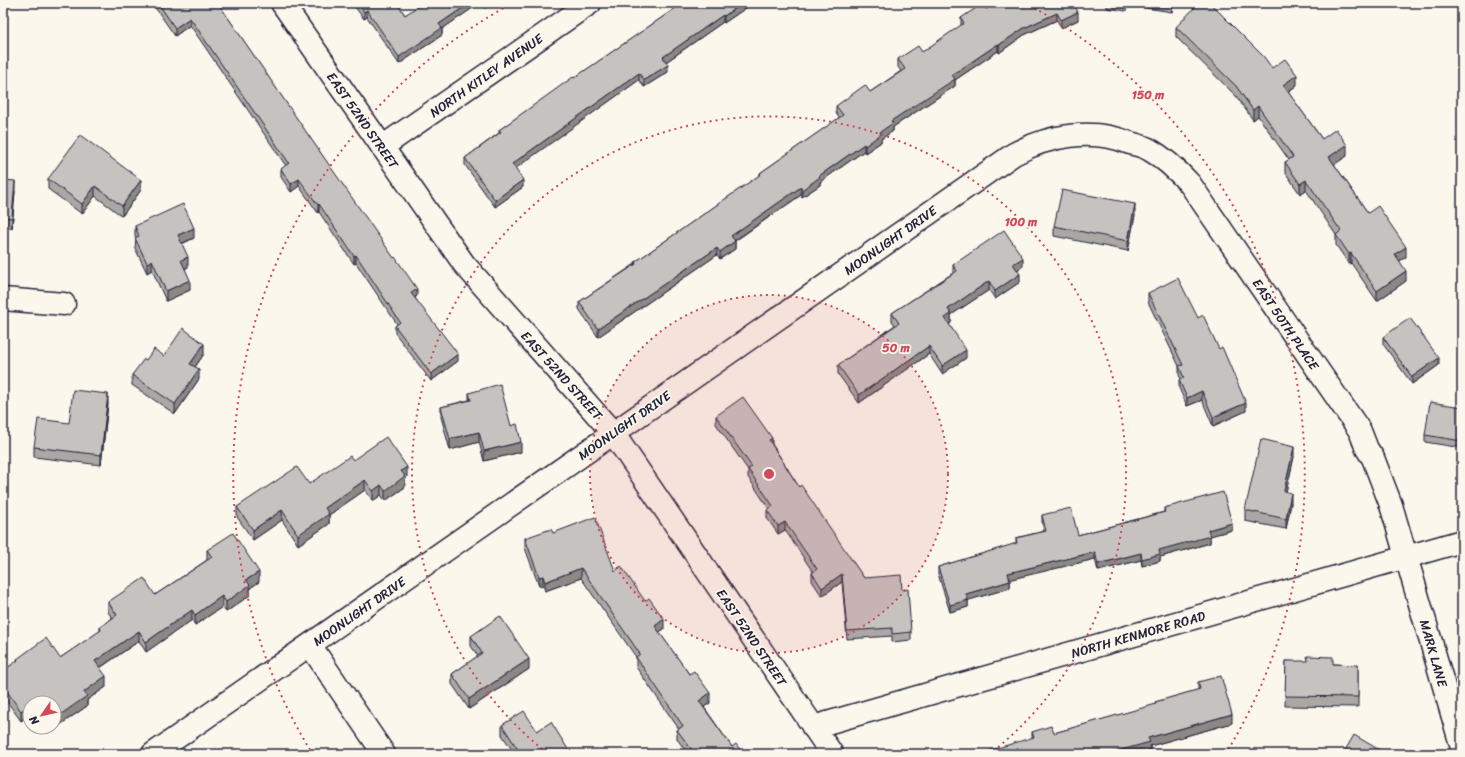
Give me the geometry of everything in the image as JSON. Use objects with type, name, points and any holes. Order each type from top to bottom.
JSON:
[{"type":"street","name":"EAST 52ND STREET","points":[[282,3],[464,264],[613,433],[832,754]]},
{"type":"street","name":"NORTH KITLEY AVENUE","points":[[382,147],[590,3]]},
{"type":"street","name":"MOONLIGHT DRIVE","points":[[153,754],[1014,154],[1037,143],[1061,137],[1091,135],[1110,137]]},
{"type":"street","name":"EAST 50TH PLACE","points":[[1110,137],[1122,139],[1151,150],[1176,169],[1190,184],[1360,431],[1381,476],[1406,557]]},
{"type":"street","points":[[3,299],[64,304]]},
{"type":"street","name":"NORTH KENMORE ROAD","points":[[813,727],[1462,541]]},
{"type":"street","name":"MARK LANE","points":[[1406,557],[1462,748]]},
{"type":"street","points":[[310,645],[384,754]]},
{"type":"building","points":[[158,3],[218,3],[309,136],[417,289],[411,293],[458,354],[431,374],[395,326],[400,322],[356,255],[354,256],[319,204],[318,205],[299,179],[291,184],[281,169],[289,163],[190,18],[175,28]]},
{"type":"building","points":[[358,3],[397,3],[405,15],[423,3],[424,5],[427,3],[470,3],[439,24],[442,28],[399,57],[367,10],[364,12]]},
{"type":"building","points":[[683,3],[743,3],[724,16],[723,15],[663,57],[668,65],[644,80],[639,73],[512,164],[523,180],[495,200],[465,158],[501,132],[499,130],[573,77],[574,78]]},
{"type":"building","points":[[995,3],[1073,3],[1078,12],[1061,20],[1057,13],[1024,28],[999,45],[998,44],[952,75],[955,79],[891,121],[893,123],[880,132],[881,134],[865,146],[864,144],[802,190],[801,187],[731,236],[735,241],[720,252],[717,248],[598,329],[579,302],[636,264],[635,262],[843,115],[836,106],[865,85],[870,92],[905,69],[898,59],[918,46],[922,52],[964,23],[961,18],[982,4],[986,9]]},
{"type":"building","points":[[1157,3],[1172,3],[1172,5]]},
{"type":"building","points":[[1199,3],[1210,3],[1264,57],[1272,68],[1285,59],[1297,75],[1283,85],[1322,139],[1336,129],[1347,145],[1329,157],[1368,213],[1378,206],[1406,247],[1395,254],[1406,271],[1377,291],[1351,253],[1349,254],[1336,235],[1341,231],[1306,180],[1300,184],[1285,162],[1293,157],[1258,106],[1253,110],[1236,86],[1176,27]]},
{"type":"building","points":[[80,135],[141,180],[122,206],[95,186],[82,204],[48,179]]},
{"type":"building","points":[[3,180],[15,181],[12,218],[3,217]]},
{"type":"building","points":[[1062,190],[1135,204],[1128,241],[1054,226]]},
{"type":"building","points":[[183,204],[194,228],[178,235],[188,257],[181,260],[190,280],[166,291],[152,260],[147,263],[135,238],[139,236],[135,226]]},
{"type":"building","points":[[1004,230],[1023,258],[1013,264],[1020,274],[995,291],[989,281],[948,309],[951,314],[945,318],[966,350],[942,366],[929,346],[859,395],[838,365],[899,323],[892,313],[957,271],[953,265]]},
{"type":"building","points":[[1178,278],[1198,318],[1203,315],[1219,349],[1222,347],[1246,403],[1213,417],[1202,391],[1187,398],[1179,380],[1184,378],[1179,366],[1183,365],[1148,293]]},
{"type":"building","points":[[1410,318],[1439,358],[1412,377],[1383,337]]},
{"type":"building","points":[[183,328],[204,344],[190,364],[199,369],[175,404],[132,375],[154,349],[164,356]]},
{"type":"building","points":[[500,384],[511,426],[517,424],[521,442],[484,451],[479,432],[450,439],[441,407],[471,400],[469,393]]},
{"type":"building","points":[[73,390],[108,394],[101,455],[34,447],[38,419],[69,423]]},
{"type":"building","points":[[743,397],[772,438],[769,440],[799,487],[801,485],[864,578],[901,575],[902,590],[908,589],[911,632],[892,634],[892,628],[847,631],[842,574],[822,588],[812,573],[817,569],[785,522],[778,526],[767,510],[773,506],[748,469],[752,467],[716,416]]},
{"type":"building","points":[[1430,402],[1462,407],[1462,441],[1425,435]]},
{"type":"building","points":[[386,437],[407,467],[401,471],[405,476],[385,491],[381,485],[373,491],[365,480],[325,508],[329,514],[298,535],[282,510],[253,530],[237,507],[297,467],[309,484],[350,456],[353,460]]},
{"type":"building","points":[[1261,439],[1294,447],[1284,491],[1291,493],[1286,519],[1245,510]]},
{"type":"building","points":[[1223,492],[1232,523],[1208,530],[1210,536],[1159,550],[1160,554],[1142,559],[1141,553],[1098,564],[1095,552],[1008,573],[1010,581],[966,594],[968,600],[950,605],[938,567],[1017,543],[1016,538],[1046,531],[1042,515],[1071,508],[1078,535],[1165,512],[1164,508]]},
{"type":"building","points":[[595,517],[615,571],[621,566],[645,601],[649,598],[664,619],[655,626],[689,674],[694,671],[710,693],[699,701],[732,747],[736,744],[743,754],[695,754],[677,730],[683,726],[636,657],[640,654],[581,568],[545,582],[543,576],[539,577],[525,538],[551,529],[553,533]]},
{"type":"building","points":[[233,533],[259,572],[246,580],[250,585],[226,602],[222,596],[195,615],[192,610],[146,642],[139,631],[95,661],[106,676],[84,692],[87,696],[62,714],[62,695],[22,695],[21,711],[3,686],[3,681],[5,680],[3,677],[3,671],[46,638],[60,658],[101,630],[100,627],[117,615],[108,602],[144,578],[155,595],[212,557],[207,550]]},
{"type":"building","points":[[500,616],[529,659],[469,699],[452,674],[482,653],[471,636]]},
{"type":"building","points":[[1307,656],[1333,657],[1333,664],[1358,665],[1358,697],[1285,696],[1286,661],[1308,661]]},
{"type":"building","points":[[1221,676],[1232,714],[1148,738],[1150,742],[1107,754],[978,754],[1034,737],[1032,732],[1051,726],[1054,733],[1156,704],[1155,702],[1200,689],[1198,682]]},
{"type":"building","points":[[524,711],[537,731],[551,722],[571,754],[521,754],[502,725]]},
{"type":"building","points":[[1354,735],[1383,752],[1381,754],[1343,754]]},
{"type":"building","points":[[965,750],[966,754],[949,754]]}]
